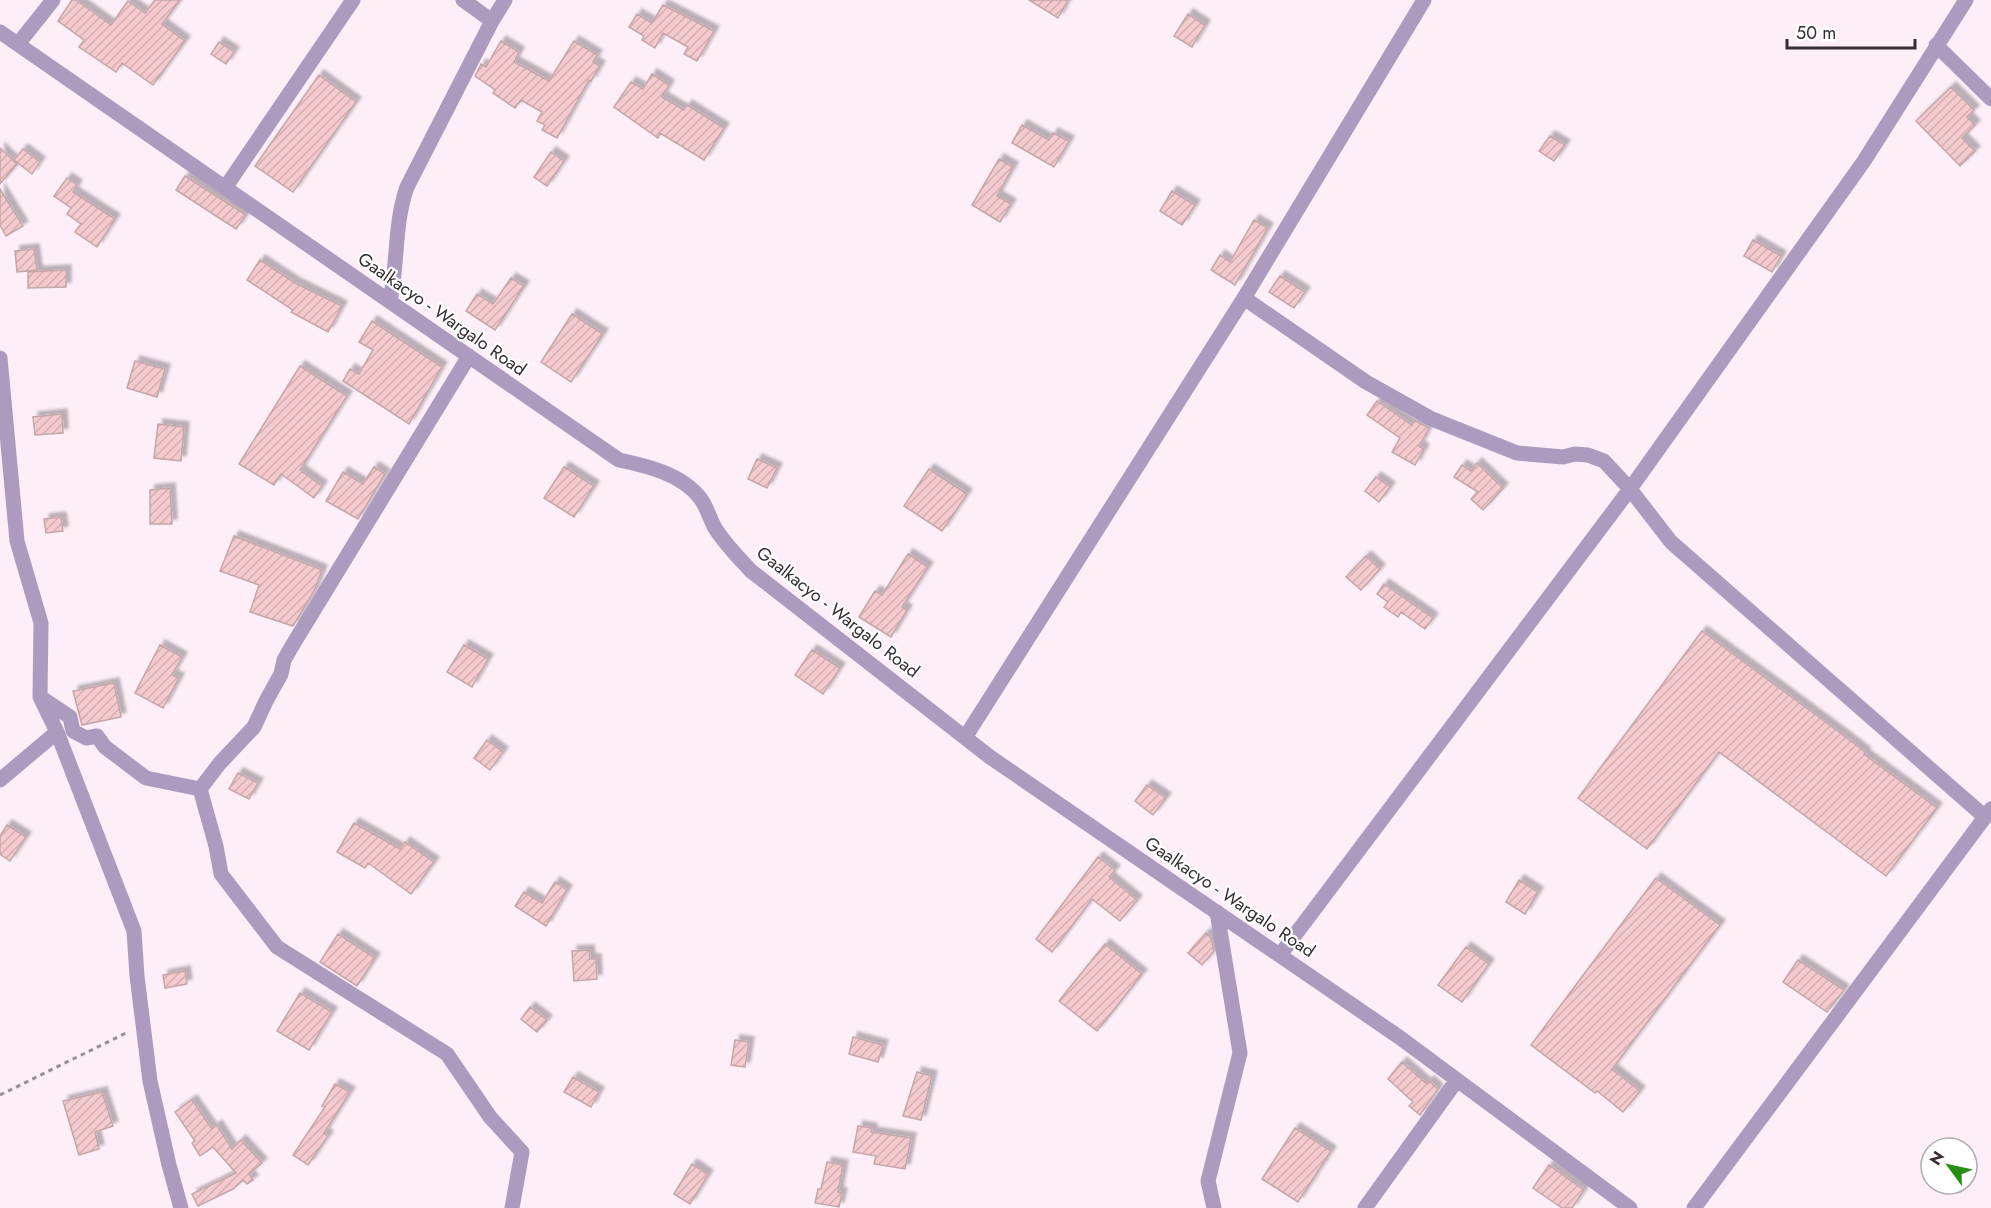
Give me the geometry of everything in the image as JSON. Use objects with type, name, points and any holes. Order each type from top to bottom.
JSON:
[{"type":"street","points":[[18,44],[53,0]]},
{"type":"street","points":[[225,188],[353,0]]},
{"type":"street","points":[[463,0],[492,21]]},
{"type":"street","points":[[390,301],[396,274],[400,206],[407,187],[505,0]]},
{"type":"street","points":[[966,736],[1244,298],[1424,0]]},
{"type":"street","points":[[1280,955],[1630,489],[1864,161],[1966,0]]},
{"type":"street","name":"Gaalkacyo - Wargalo Road","points":[[0,32],[619,460],[649,466],[679,480],[701,499],[720,536],[751,570],[990,757],[1399,1037],[1630,1208]]},
{"type":"street","points":[[1936,45],[1991,99]]},
{"type":"street","points":[[1244,298],[1366,382],[1412,409],[1517,453],[1563,457],[1575,454],[1588,455],[1604,462],[1630,489],[1671,542],[1988,813],[1694,1208]]},
{"type":"street","points":[[200,789],[254,727],[281,674],[284,660],[292,646],[468,356]]},
{"type":"street","points":[[0,358],[17,542],[41,623],[40,697],[57,732],[134,931],[150,1081],[181,1208]]},
{"type":"street","points":[[40,697],[70,717],[73,731],[86,738],[97,736],[105,747],[146,778],[200,789]]},
{"type":"street","points":[[0,780],[57,732]]},
{"type":"street","points":[[200,789],[216,846],[220,874],[277,947],[447,1054],[490,1117],[522,1152],[512,1208]]},
{"type":"street","points":[[1214,1208],[1208,1180],[1240,1053],[1217,912]]},
{"type":"street","points":[[1365,1208],[1457,1080]]},
{"type":"path","points":[[0,1095],[143,1024]]},
{"type":"building","points":[[72,0],[76,0],[111,25],[128,1],[145,13],[155,0],[180,0],[162,24],[185,41],[153,85],[122,63],[116,72],[79,47],[84,40],[58,21]]},
{"type":"building","points":[[1029,0],[1068,0],[1058,18]]},
{"type":"building","points":[[663,5],[714,31],[697,61],[684,54],[688,47],[663,33],[655,48],[642,40],[644,36],[629,27],[637,14],[652,23]]},
{"type":"building","points":[[1188,14],[1205,25],[1192,47],[1174,36]]},
{"type":"building","points":[[501,41],[519,52],[514,62],[549,81],[574,41],[597,55],[593,62],[600,66],[591,81],[589,80],[557,138],[542,130],[545,125],[537,121],[542,112],[521,100],[515,108],[493,93],[495,90],[475,76],[481,64],[486,67]]},
{"type":"building","points":[[219,42],[234,52],[226,64],[211,54]]},
{"type":"building","points":[[652,74],[669,85],[662,97],[684,110],[687,105],[724,128],[704,160],[660,133],[658,138],[614,107],[631,82],[643,89]]},
{"type":"building","points":[[319,75],[356,102],[293,192],[255,166]]},
{"type":"building","points":[[1951,87],[1974,110],[1967,117],[1975,125],[1962,138],[1975,151],[1960,166],[1916,121]]},
{"type":"building","points":[[1022,125],[1049,140],[1053,133],[1069,141],[1054,167],[1012,143]]},
{"type":"building","points":[[1550,136],[1565,145],[1554,161],[1539,151]]},
{"type":"building","points":[[0,148],[17,164],[0,184]]},
{"type":"building","points":[[23,149],[40,162],[32,174],[14,160]]},
{"type":"building","points":[[551,152],[564,161],[547,186],[534,177]]},
{"type":"building","points":[[999,159],[1013,167],[997,196],[1011,204],[1000,222],[972,205]]},
{"type":"building","points":[[185,176],[246,215],[236,229],[176,190]]},
{"type":"building","points":[[67,178],[77,185],[73,192],[115,219],[97,247],[75,232],[81,224],[67,214],[71,208],[54,196]]},
{"type":"building","points":[[0,189],[23,226],[6,236],[0,225]]},
{"type":"building","points":[[1172,191],[1195,205],[1182,225],[1160,211]]},
{"type":"building","points":[[1254,220],[1268,228],[1235,285],[1211,270],[1220,255],[1230,262]]},
{"type":"building","points":[[1753,240],[1781,256],[1772,272],[1744,256]]},
{"type":"building","points":[[34,249],[37,270],[17,272],[15,251]]},
{"type":"building","points":[[260,260],[295,283],[342,306],[328,332],[291,312],[293,310],[247,280]]},
{"type":"building","points":[[66,270],[66,287],[28,288],[28,272]]},
{"type":"building","points":[[1280,276],[1305,292],[1294,308],[1269,292]]},
{"type":"building","points":[[511,278],[524,286],[495,330],[466,311],[477,294],[493,304]]},
{"type":"building","points":[[572,314],[603,334],[571,382],[541,362]]},
{"type":"building","points":[[372,321],[442,367],[409,424],[343,381],[350,369],[359,374],[373,350],[359,342]]},
{"type":"building","points":[[135,361],[165,369],[157,397],[127,388]]},
{"type":"building","points":[[300,366],[347,396],[300,470],[322,486],[314,498],[281,474],[274,485],[239,464]]},
{"type":"building","points":[[1377,401],[1412,425],[1414,420],[1429,428],[1419,446],[1424,449],[1415,465],[1392,452],[1400,438],[1367,415]]},
{"type":"building","points":[[62,414],[63,433],[35,435],[33,417]]},
{"type":"building","points":[[158,424],[184,427],[181,461],[154,458]]},
{"type":"building","points":[[757,459],[777,468],[767,488],[748,479]]},
{"type":"building","points":[[1477,463],[1503,488],[1483,510],[1471,499],[1478,492],[1454,477],[1462,465],[1471,471]]},
{"type":"building","points":[[374,467],[385,474],[358,519],[326,501],[343,472],[363,484]]},
{"type":"building","points":[[564,467],[594,486],[574,517],[544,498]]},
{"type":"building","points":[[929,469],[967,494],[942,531],[904,506]]},
{"type":"building","points":[[1376,477],[1390,487],[1379,502],[1365,491]]},
{"type":"building","points":[[170,488],[172,524],[150,524],[150,490]]},
{"type":"building","points":[[61,517],[63,531],[46,533],[44,519]]},
{"type":"building","points":[[234,536],[322,570],[314,591],[293,626],[250,612],[259,585],[220,571]]},
{"type":"building","points":[[908,554],[928,567],[902,607],[907,610],[891,637],[859,617],[875,591],[882,595]]},
{"type":"building","points":[[1366,556],[1380,569],[1361,590],[1346,577]]},
{"type":"building","points":[[1384,584],[1433,618],[1425,629],[1401,612],[1398,617],[1384,607],[1388,602],[1377,594]]},
{"type":"building","points":[[1702,631],[1937,808],[1886,876],[1719,752],[1647,849],[1578,798]]},
{"type":"building","points":[[160,645],[182,657],[172,675],[179,678],[163,708],[135,693]]},
{"type":"building","points":[[464,645],[488,659],[472,687],[447,672]]},
{"type":"building","points":[[812,650],[840,668],[823,694],[795,675]]},
{"type":"building","points":[[114,683],[121,717],[82,725],[73,691]]},
{"type":"building","points":[[487,740],[503,752],[490,770],[474,758]]},
{"type":"building","points":[[238,773],[258,783],[249,799],[229,789]]},
{"type":"building","points":[[1147,785],[1166,798],[1153,815],[1135,801]]},
{"type":"building","points":[[354,823],[400,849],[405,842],[434,862],[411,894],[368,863],[365,868],[337,852]]},
{"type":"building","points":[[7,825],[26,837],[10,861],[0,854],[0,836]]},
{"type":"building","points":[[1098,857],[1115,870],[1109,877],[1137,900],[1120,921],[1092,899],[1052,952],[1036,939]]},
{"type":"building","points":[[1656,878],[1720,925],[1612,1069],[1640,1091],[1623,1112],[1531,1045]]},
{"type":"building","points":[[1519,880],[1538,892],[1525,914],[1506,902]]},
{"type":"building","points":[[555,882],[567,890],[546,926],[515,906],[524,892],[542,903]]},
{"type":"building","points":[[1206,933],[1211,938],[1214,951],[1202,965],[1188,953]]},
{"type":"building","points":[[338,934],[375,958],[357,986],[320,962]]},
{"type":"building","points":[[1105,944],[1142,974],[1097,1031],[1059,1001]]},
{"type":"building","points":[[1466,947],[1489,964],[1462,1002],[1438,985]]},
{"type":"building","points":[[589,950],[590,959],[596,959],[597,979],[574,981],[572,951]]},
{"type":"building","points":[[1798,960],[1844,990],[1827,1012],[1783,982]]},
{"type":"building","points":[[185,971],[187,984],[165,988],[163,975]]},
{"type":"building","points":[[300,993],[332,1012],[309,1050],[277,1031]]},
{"type":"building","points":[[530,1007],[547,1020],[537,1032],[521,1019]]},
{"type":"building","points":[[853,1037],[883,1045],[878,1062],[849,1054]]},
{"type":"building","points":[[735,1040],[749,1042],[745,1067],[731,1065]]},
{"type":"building","points":[[1402,1062],[1427,1084],[1429,1081],[1438,1089],[1420,1115],[1409,1106],[1413,1102],[1388,1079]]},
{"type":"building","points":[[917,1072],[932,1076],[921,1120],[903,1116]]},
{"type":"building","points":[[573,1077],[599,1092],[591,1107],[564,1092]]},
{"type":"building","points":[[335,1084],[350,1092],[324,1133],[328,1136],[308,1165],[293,1155],[325,1107],[322,1106]]},
{"type":"building","points":[[102,1092],[113,1126],[95,1132],[99,1149],[79,1155],[63,1101]]},
{"type":"building","points":[[192,1100],[212,1129],[217,1125],[232,1149],[241,1140],[262,1163],[249,1174],[253,1180],[247,1184],[243,1180],[233,1189],[198,1206],[192,1194],[236,1173],[213,1147],[200,1156],[192,1143],[195,1141],[175,1112]]},
{"type":"building","points":[[858,1126],[872,1128],[871,1132],[911,1138],[905,1169],[874,1164],[876,1156],[853,1152]]},
{"type":"building","points":[[1295,1128],[1331,1151],[1298,1202],[1262,1179]]},
{"type":"building","points":[[827,1162],[843,1165],[838,1192],[842,1193],[839,1207],[815,1203],[818,1189],[821,1189]]},
{"type":"building","points":[[692,1164],[708,1175],[690,1204],[674,1194]]},
{"type":"building","points":[[1549,1165],[1584,1190],[1572,1208],[1562,1208],[1533,1188]]}]
